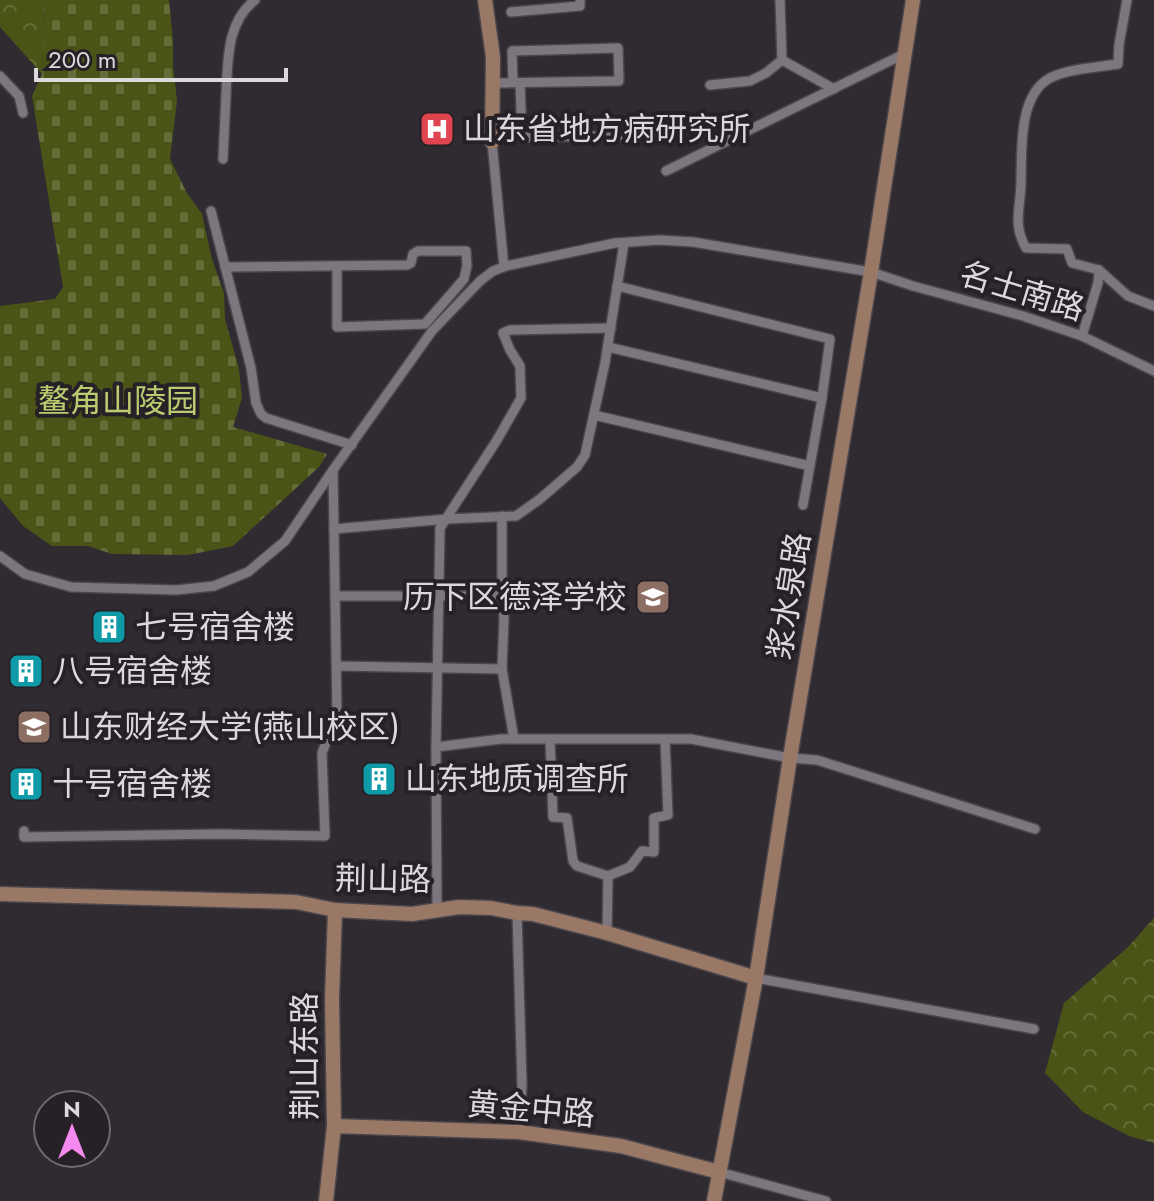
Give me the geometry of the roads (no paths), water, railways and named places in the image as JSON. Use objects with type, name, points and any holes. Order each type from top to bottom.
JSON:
[{"type":"main road","points":[[485,0],[493,57],[492,142]]},
{"type":"main road","name":"浆水泉路","points":[[714,1201],[756,978],[913,0]]},
{"type":"main road","name":"荆山路","points":[[0,894],[296,902],[335,910],[412,914],[470,907],[491,908],[533,914],[607,933],[756,978]]},
{"type":"main road","name":"荆山东路","points":[[326,1201],[334,1126],[332,999],[335,910]]},
{"type":"main road","name":"黄金中路","points":[[334,1126],[519,1132],[621,1146],[719,1172]]},
{"type":"street","points":[[223,159],[228,50],[238,20],[255,0]]},
{"type":"street","points":[[511,12],[580,6],[580,0]]},
{"type":"street","points":[[780,0],[782,60]]},
{"type":"street","points":[[1127,0],[1118,64],[1051,78],[1037,89],[1024,118],[1018,235],[1026,248],[1067,249],[1072,263],[1099,270],[1128,296],[1154,306]]},
{"type":"street","points":[[493,83],[516,83],[619,81],[618,48],[512,51],[516,83],[522,137],[619,136]]},
{"type":"street","points":[[666,171],[904,54]]},
{"type":"street","points":[[710,85],[750,81],[782,60]]},
{"type":"street","points":[[782,60],[834,89]]},
{"type":"street","points":[[0,76],[19,96],[23,113]]},
{"type":"street","points":[[0,556],[25,574],[71,587],[176,590],[214,586],[248,572],[285,541],[432,331],[480,281],[504,267],[492,142]]},
{"type":"street","points":[[211,211],[261,414],[352,445]]},
{"type":"street","name":"名士南路","points":[[504,267],[615,243],[659,240],[693,242],[871,272],[1082,336],[1154,371]]},
{"type":"street","points":[[334,529],[516,516],[577,467],[585,455],[594,415],[624,243]]},
{"type":"street","points":[[225,267],[407,265],[418,251],[466,251],[467,266],[464,279],[425,324],[337,327],[337,266]]},
{"type":"street","points":[[1082,336],[1099,270]]},
{"type":"street","points":[[617,286],[830,339],[803,505]]},
{"type":"street","points":[[437,910],[440,528],[521,398],[520,366],[503,333],[510,330],[611,328]]},
{"type":"street","points":[[608,347],[822,398]]},
{"type":"street","points":[[594,415],[810,466]]},
{"type":"street","points":[[24,831],[24,837],[325,836],[322,753],[337,713],[333,470]]},
{"type":"street","points":[[502,516],[502,669],[514,739]]},
{"type":"street","points":[[335,596],[503,596]]},
{"type":"street","points":[[337,666],[502,669]]},
{"type":"street","points":[[436,747],[514,739],[691,739],[790,758],[817,760],[1035,829]]},
{"type":"street","points":[[550,739],[553,817],[567,818],[573,861],[577,866],[608,876],[630,867],[642,851],[654,852],[654,818],[668,815],[665,739]]},
{"type":"street","points":[[607,933],[608,876]]},
{"type":"street","points":[[517,913],[522,1085],[519,1132]]},
{"type":"street","points":[[756,978],[1034,1029]]},
{"type":"street","points":[[719,1172],[826,1201]]},
{"type":"place","name":"山东省地方病研究所","points":[[437,129]]},
{"type":"place","name":"历下区德泽学校","points":[[653,597]]},
{"type":"place","name":"七号宿舍楼","points":[[109,627]]},
{"type":"place","name":"八号宿舍楼","points":[[26,671]]},
{"type":"place","name":"山东财经大学(燕山校区)","points":[[34,727]]},
{"type":"place","name":"山东地质调查所","points":[[379,779]]},
{"type":"place","name":"十号宿舍楼","points":[[26,784]]},
{"type":"park label","name":"鳌角山陵园","points":[[118,401]]}]
